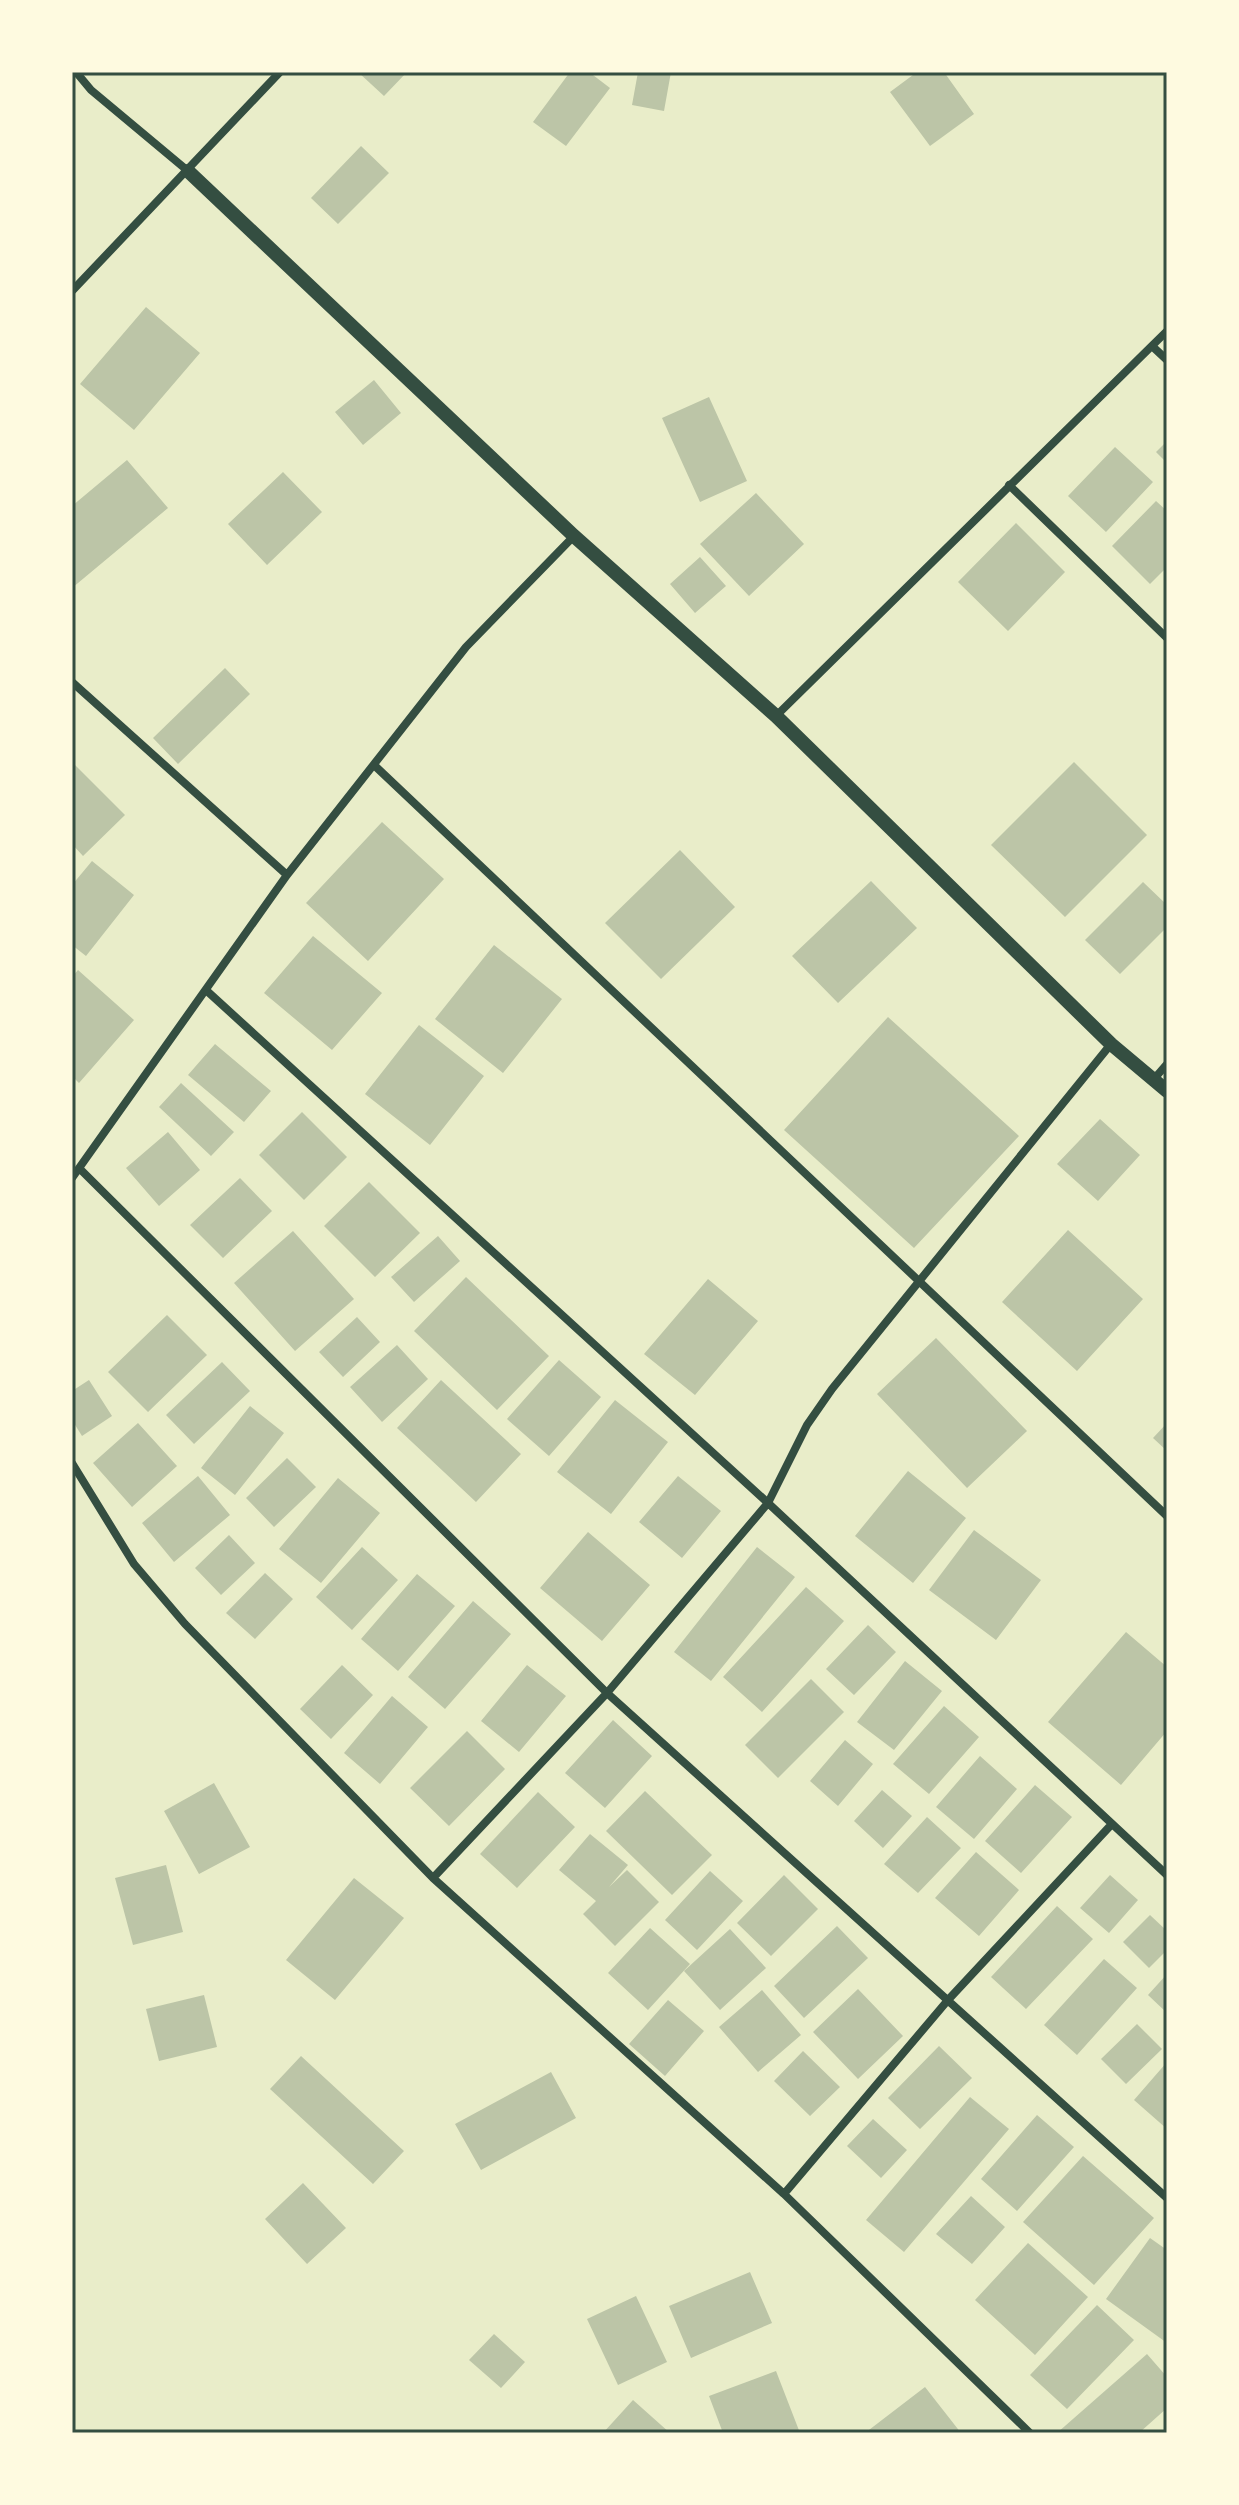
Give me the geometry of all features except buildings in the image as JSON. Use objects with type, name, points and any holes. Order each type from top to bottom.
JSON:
[{"type":"street","points":[[76,72],[91,90],[188,171],[574,536],[776,716],[1111,1044],[1167,1091]]},
{"type":"street","points":[[72,291],[280,72]]},
{"type":"street","points":[[776,716],[1167,331]]},
{"type":"street","points":[[1152,346],[1167,360]]},
{"type":"street","points":[[1009,485],[1167,638]]},
{"type":"street","points":[[72,1178],[287,875],[466,647],[574,536]]},
{"type":"street","points":[[72,682],[287,875]]},
{"type":"street","points":[[374,765],[1167,1516]]},
{"type":"street","points":[[207,991],[768,1503],[1167,1875]]},
{"type":"street","points":[[433,1878],[607,1693],[768,1503],[807,1425],[832,1389],[1111,1044]]},
{"type":"street","points":[[1154,1079],[1167,1064]]},
{"type":"street","points":[[79,1168],[607,1693],[1167,2198]]},
{"type":"street","points":[[72,1463],[134,1564],[185,1624],[433,1878],[784,2194],[1030,2433]]},
{"type":"street","points":[[784,2194],[948,2000],[1111,1825]]}]
